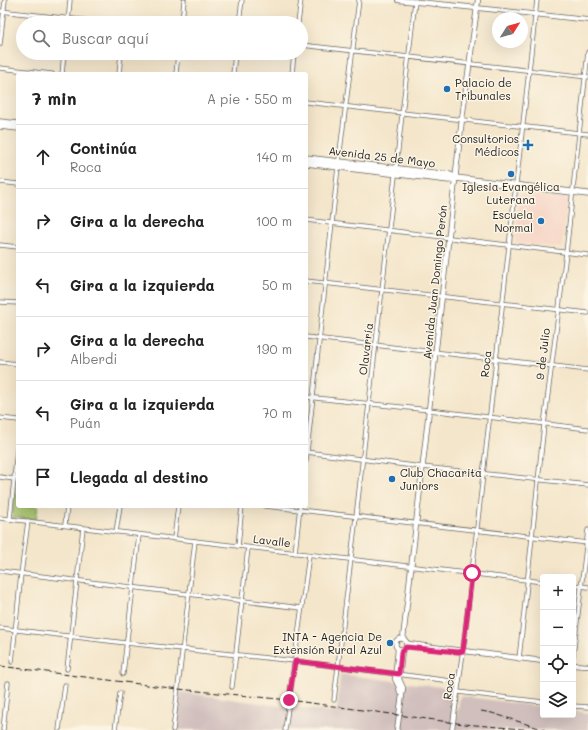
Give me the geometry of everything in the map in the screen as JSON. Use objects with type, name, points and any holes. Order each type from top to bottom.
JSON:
[{"type":"main road","points":[[398,0],[477,8]]},
{"type":"main road","name":"Avenida Juan Domingo Perón","points":[[398,730],[403,688],[397,674],[402,648],[412,568],[415,524],[462,119],[478,0]]},
{"type":"main road","points":[[0,122],[16,124]]},
{"type":"main road","points":[[0,126],[16,128]]},
{"type":"main road","name":"Avenida 25 de Mayo","points":[[308,158],[339,164],[396,171],[450,175],[456,178],[588,194]]},
{"type":"main road","name":"Avenida 25 de Mayo","points":[[308,163],[339,164]]},
{"type":"main road","points":[[403,640],[409,644],[458,649],[463,651],[540,661]]},
{"type":"main road","name":"Avenida Juan Domingo Perón","points":[[402,648],[396,646],[396,642],[403,640]]},
{"type":"main road","points":[[402,648],[458,652],[463,651]]},
{"type":"main road","points":[[576,664],[588,666]]},
{"type":"street","points":[[0,44],[2,11],[5,0]]},
{"type":"street","points":[[68,16],[70,0]]},
{"type":"street","points":[[183,16],[184,0]]},
{"type":"street","points":[[240,16],[242,0]]},
{"type":"street","points":[[299,16],[301,0]]},
{"type":"street","points":[[308,443],[359,0]]},
{"type":"street","name":"Roca","points":[[452,730],[463,651],[501,304],[537,0]]},
{"type":"street","name":"Olavarría","points":[[334,700],[415,1]]},
{"type":"street","points":[[477,8],[588,20]]},
{"type":"street","points":[[2,11],[49,16]]},
{"type":"street","points":[[308,46],[586,76]]},
{"type":"street","name":"9 de Julio","points":[[519,658],[544,425],[566,253],[588,52]]},
{"type":"street","points":[[62,72],[63,60]]},
{"type":"street","points":[[119,72],[120,60]]},
{"type":"street","points":[[176,72],[177,60]]},
{"type":"street","points":[[233,72],[234,60]]},
{"type":"street","points":[[292,72],[293,60]]},
{"type":"street","points":[[0,68],[35,72]]},
{"type":"street","points":[[308,102],[588,134]]},
{"type":"street","points":[[0,182],[16,184]]},
{"type":"street","points":[[308,220],[588,255]]},
{"type":"street","points":[[0,245],[16,247]]},
{"type":"street","points":[[308,281],[588,313]]},
{"type":"street","points":[[0,302],[16,304]]},
{"type":"street","points":[[308,337],[588,370]]},
{"type":"street","points":[[0,362],[16,364]]},
{"type":"street","points":[[308,397],[588,429]]},
{"type":"street","points":[[0,418],[16,420]]},
{"type":"street","points":[[308,452],[362,460],[588,485]]},
{"type":"street","points":[[0,477],[16,478],[10,519]]},
{"type":"street","points":[[65,525],[67,508]]},
{"type":"street","points":[[116,532],[120,508]]},
{"type":"street","points":[[174,539],[178,508]]},
{"type":"street","points":[[238,546],[242,508]]},
{"type":"street","points":[[279,508],[587,543]]},
{"type":"street","points":[[295,553],[300,511]]},
{"type":"street","name":"Lavalle","points":[[0,518],[540,582]]},
{"type":"street","points":[[12,662],[28,521]]},
{"type":"street","points":[[67,669],[83,528]]},
{"type":"street","points":[[574,646],[588,530]]},
{"type":"street","points":[[123,674],[139,535]]},
{"type":"street","points":[[173,730],[195,541]]},
{"type":"street","points":[[232,687],[248,548]]},
{"type":"street","points":[[285,730],[309,555]]},
{"type":"street","points":[[0,572],[301,608]]},
{"type":"street","points":[[576,585],[588,587]]},
{"type":"street","points":[[0,628],[236,654],[459,682]]},
{"type":"street","points":[[3,730],[8,683]]},
{"type":"street","points":[[59,730],[64,685]]},
{"type":"street","points":[[458,692],[540,702]]},
{"type":"street","points":[[115,730],[120,693]]},
{"type":"street","points":[[576,706],[588,708]]},
{"type":"shaded area","name":"Escuela Normal","points":[[520,194],[567,199],[562,248],[515,243]]},
{"type":"shaded area","points":[[340,674],[457,689],[452,730],[175,730],[180,692],[287,707],[337,712]]},
{"type":"shaded area","points":[[460,696],[540,707],[540,718],[576,718],[576,711],[588,713],[588,730],[455,730]]},
{"type":"green space","points":[[16,487],[16,508],[38,508],[36,520],[12,517]]},
{"type":"railway","points":[[0,666],[178,689],[289,700],[464,724],[533,730]]},
{"type":"railway","points":[[481,711],[492,713],[545,730]]},
{"type":"place","name":"Palacio de Tribunales","points":[[447,89]]},
{"type":"place","name":"Consultorios Médicos","points":[[528,145]]},
{"type":"place","name":"Iglesia Evangélica Luterana","points":[[511,174]]},
{"type":"place","name":"Escuela Normal","points":[[541,221]]},
{"type":"place","name":"Club Chacarita Juniors","points":[[392,479]]},
{"type":"place","name":"INTA - Agencia De Extensión Rural Azul","points":[[390,643]]},
{"type":"route","points":[[289,700],[295,661],[399,674],[401,652],[406,647],[458,652],[463,651],[472,573]]}]
